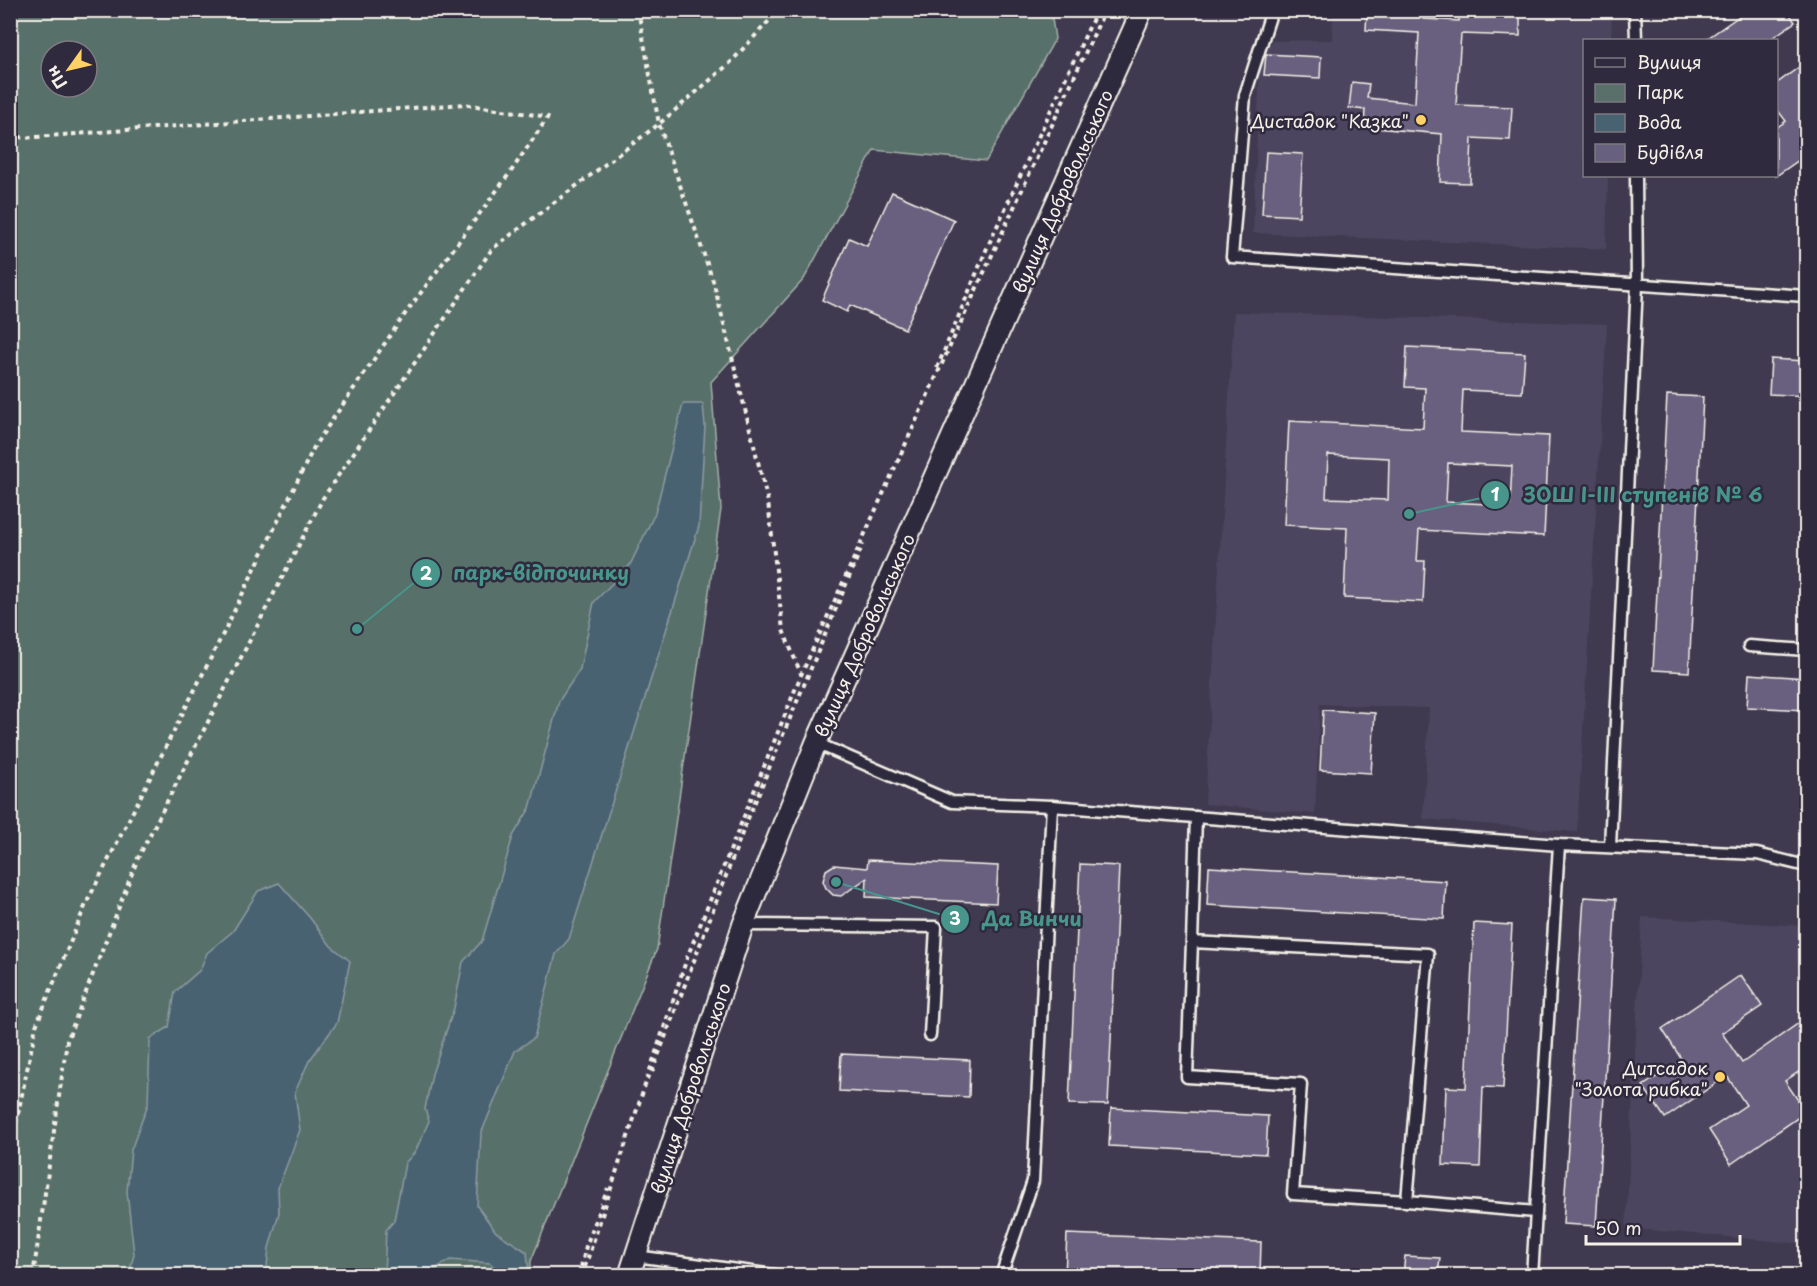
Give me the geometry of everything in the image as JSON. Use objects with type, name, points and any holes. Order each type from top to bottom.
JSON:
[{"type":"street","name":"вулиця Добровольського","points":[[629,1275],[743,925],[816,744],[1142,10]]},
{"type":"lane","points":[[1272,10],[1245,95],[1232,257],[1806,296]]},
{"type":"lane","points":[[1635,10],[1636,39]]},
{"type":"lane","points":[[1610,846],[1637,285],[1636,177]]},
{"type":"lane","points":[[1749,646],[1806,650]]},
{"type":"lane","points":[[816,744],[952,802],[1052,806],[1559,845],[1757,854],[1806,866]]},
{"type":"lane","points":[[1001,1275],[1033,1181],[1052,806]]},
{"type":"lane","points":[[1196,817],[1187,1077],[1301,1084],[1293,1194],[1536,1212]]},
{"type":"lane","points":[[1532,1275],[1559,845]]},
{"type":"lane","points":[[743,925],[936,927],[930,1035]]},
{"type":"lane","points":[[1192,942],[1428,954],[1407,1201]]},
{"type":"lane","points":[[636,1256],[781,1275]]},
{"type":"path","points":[[638,10],[659,124],[714,284],[768,502],[783,630],[801,675]]},
{"type":"path","points":[[33,1275],[67,1041],[138,858],[323,498],[492,249],[659,124],[730,63],[779,10]]},
{"type":"path","points":[[630,1130],[744,828],[987,248],[1097,10]]},
{"type":"path","points":[[580,1275],[688,956],[801,675],[1105,10]]},
{"type":"path","points":[[10,134],[23,138],[464,104],[548,117],[512,170],[405,314],[315,445],[222,636],[86,904],[36,1026],[10,1153]]},
{"type":"shaded area","name":"Дистадок \"Казка\"","points":[[1333,11],[1612,11],[1611,39],[1583,39],[1583,177],[1608,177],[1606,249],[1253,233],[1262,53],[1272,41],[1332,40]]},
{"type":"shaded area","points":[[1234,312],[1607,324],[1577,832],[1423,819],[1429,708],[1320,704],[1315,814],[1205,804]]},
{"type":"shaded area","name":"Дитсадок \"Золота рибка\"","points":[[1642,917],[1806,926],[1806,1244],[1626,1228]]},
{"type":"green space","points":[[10,11],[1051,11],[1055,39],[986,161],[874,150],[804,279],[711,382],[721,509],[657,949],[531,1261],[530,1275],[11,1275]]},
{"type":"water","points":[[683,404],[703,404],[705,426],[699,526],[569,939],[556,954],[534,1038],[515,1051],[481,1134],[477,1206],[496,1232],[527,1252],[529,1274],[502,1275],[490,1263],[450,1260],[425,1275],[384,1275],[386,1230],[394,1221],[405,1163],[415,1152],[429,1121],[425,1109],[432,1074],[454,1008],[463,962],[482,941],[513,836],[530,808],[559,701],[580,669],[594,602],[630,565],[655,513]]},
{"type":"water","points":[[279,883],[331,946],[350,961],[337,1023],[309,1061],[295,1092],[300,1130],[278,1188],[279,1213],[269,1248],[266,1275],[129,1275],[134,1254],[127,1192],[131,1150],[148,1104],[150,1039],[169,1027],[175,992],[200,970],[207,953],[233,931],[258,891]]},
{"type":"building","points":[[1367,10],[1424,10],[1423,19],[1459,21],[1460,10],[1520,10],[1520,36],[1461,34],[1456,105],[1512,107],[1510,140],[1472,138],[1470,183],[1440,182],[1442,134],[1364,127],[1365,110],[1349,108],[1352,82],[1369,84],[1367,98],[1415,103],[1419,33],[1366,30]]},
{"type":"building","points":[[1748,10],[1787,10],[1795,22],[1770,39],[1706,39]]},
{"type":"building","points":[[1266,54],[1321,57],[1320,78],[1264,75]]},
{"type":"building","points":[[1806,62],[1806,155],[1778,175],[1778,127],[1786,121],[1778,111],[1778,83]]},
{"type":"building","points":[[1266,152],[1303,154],[1299,216],[1262,214]]},
{"type":"building","points":[[892,192],[954,220],[905,329],[850,305],[847,312],[822,300],[849,238],[867,246]]},
{"type":"building","points":[[1407,347],[1525,353],[1522,393],[1463,390],[1461,432],[1549,436],[1544,536],[1419,530],[1417,561],[1425,561],[1423,602],[1344,598],[1347,528],[1284,525],[1289,421],[1423,428],[1425,388],[1405,387]],"holes":[[[1328,455],[1389,458],[1388,500],[1326,498]],[[1448,463],[1512,466],[1510,505],[1446,502]]]},
{"type":"building","points":[[1771,359],[1806,361],[1806,396],[1769,394]]},
{"type":"building","points":[[1667,395],[1703,397],[1689,672],[1653,670]]},
{"type":"building","points":[[1749,674],[1806,678],[1806,710],[1747,707]]},
{"type":"building","points":[[1323,710],[1375,713],[1371,773],[1320,770]]},
{"type":"building","points":[[868,860],[998,866],[996,903],[866,897],[867,878],[841,896],[833,895],[826,888],[823,881],[826,870],[834,865],[867,868]]},
{"type":"building","points":[[1080,864],[1119,866],[1108,1105],[1069,1104]]},
{"type":"building","points":[[1209,867],[1446,881],[1444,919],[1207,905]]},
{"type":"building","points":[[1584,897],[1616,899],[1596,1226],[1563,1224]]},
{"type":"building","points":[[1474,923],[1512,925],[1503,1088],[1483,1087],[1480,1167],[1443,1165],[1446,1087],[1466,1088]]},
{"type":"building","points":[[1741,975],[1762,1006],[1722,1033],[1742,1063],[1806,1018],[1806,1067],[1785,1081],[1806,1112],[1731,1164],[1709,1130],[1746,1105],[1727,1076],[1665,1118],[1643,1086],[1682,1060],[1662,1029]]},
{"type":"building","points":[[841,1054],[970,1060],[969,1097],[839,1091]]},
{"type":"building","points":[[1111,1108],[1268,1116],[1266,1154],[1109,1146]]},
{"type":"building","points":[[1067,1234],[1261,1242],[1260,1275],[1065,1275]]},
{"type":"building","points":[[1405,1256],[1440,1258],[1438,1275],[1403,1275]]},
{"type":"place","name":"Дистадок \"Казка\"","points":[[1421,120]]},
{"type":"place","name":"ЗОШ І-ІІІ ступенів № 6","points":[[1409,514]]},
{"type":"place","name":"парк-відпочинку","points":[[357,629]]},
{"type":"place","name":"Да Винчи","points":[[836,882]]},
{"type":"place","name":"Дитсадок \"Золота рибка\"","points":[[1720,1077]]}]
